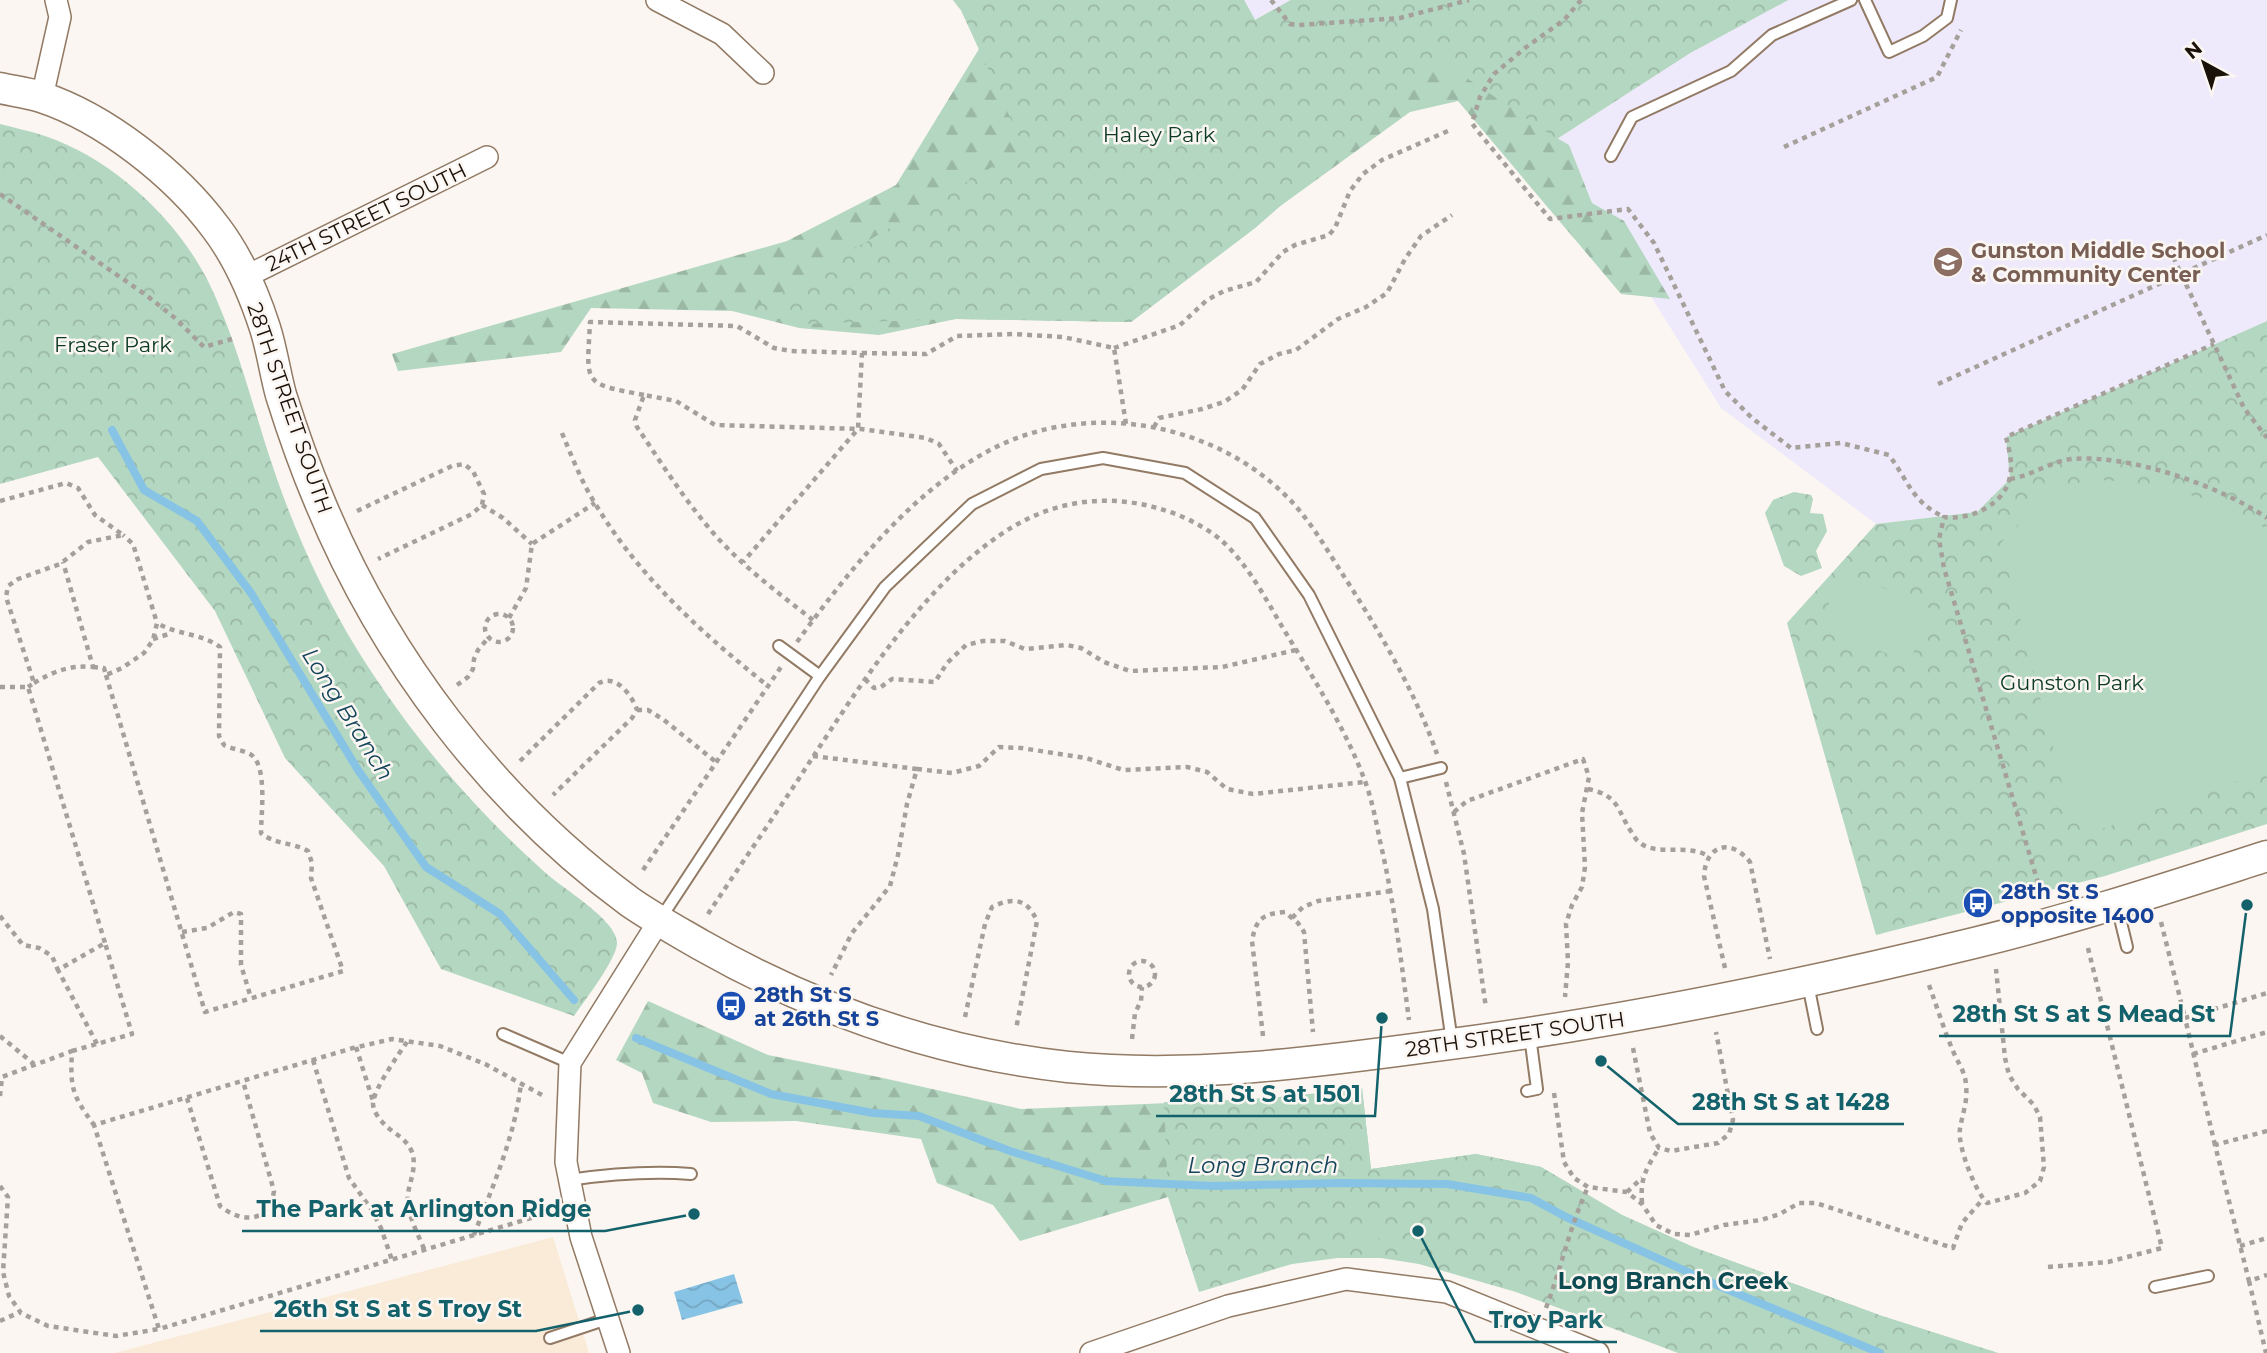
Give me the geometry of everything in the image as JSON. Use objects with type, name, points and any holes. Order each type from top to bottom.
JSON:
[{"type":"street","points":[[42,97],[60,17],[56,0]]},
{"type":"street","points":[[657,0],[722,34],[763,73]]},
{"type":"street","name":"28TH STREET SOUTH","points":[[0,88],[42,97],[100,123],[171,177],[219,230],[245,277],[265,328],[282,396],[318,498],[363,597],[411,673],[462,740],[516,801],[574,857],[659,921],[756,976],[854,1018],[960,1048],[1062,1066],[1138,1072],[1334,1060],[1631,1017],[1808,981],[1979,942],[2267,856]]},
{"type":"street","name":"24TH STREET SOUTH","points":[[245,277],[487,157]]},
{"type":"street","points":[[622,1351],[607,1319],[581,1237],[569,1180],[566,1162],[570,1063],[659,921]]},
{"type":"street","points":[[1091,1353],[1228,1306],[1346,1279],[1447,1292],[1598,1353]]},
{"type":"lane","points":[[1611,156],[1632,117],[1731,71],[1772,35],[1851,0]]},
{"type":"lane","points":[[1865,0],[1889,52],[1923,36],[1947,18],[1951,0]]},
{"type":"lane","points":[[659,921],[820,676],[885,587],[972,504],[1041,469],[1103,458],[1185,473],[1255,518],[1309,595],[1400,778],[1433,909],[1453,1044]]},
{"type":"lane","points":[[779,646],[820,676]]},
{"type":"lane","points":[[1400,778],[1441,768]]},
{"type":"lane","points":[[2116,903],[2127,947]]},
{"type":"lane","points":[[1808,981],[1817,1029]]},
{"type":"lane","points":[[1527,1091],[1537,1089],[1530,1033]]},
{"type":"lane","points":[[503,1034],[570,1063]]},
{"type":"lane","points":[[569,1180],[600,1175],[663,1172],[691,1174]]},
{"type":"lane","points":[[2155,1287],[2208,1276]]},
{"type":"lane","points":[[551,1338],[607,1319]]},
{"type":"path","points":[[1271,0],[1290,24],[1299,25],[1400,18],[1469,0]]},
{"type":"path","points":[[1581,0],[1564,20],[1494,74],[1480,97],[1472,124],[1550,219],[1628,209],[1654,243],[1725,391],[1752,418],[1791,448],[1840,443],[1889,455],[1917,500],[1927,509],[1944,517],[1963,517],[1988,507],[2002,493],[2010,479],[2010,452],[2006,437],[2214,344]]},
{"type":"path","points":[[1784,147],[1937,77],[1963,24]]},
{"type":"path","points":[[957,471],[939,444],[926,438],[858,429],[715,425],[676,401],[601,387],[591,378],[588,369],[590,323],[737,326],[774,348],[791,351],[926,354],[957,337],[1013,334],[1063,337],[1114,348],[1180,325],[1207,300],[1224,291],[1256,282],[1283,252],[1329,235],[1335,228],[1350,191],[1363,174],[1382,160],[1450,130]]},
{"type":"path","points":[[0,194],[146,295],[205,347],[232,339]]},
{"type":"path","points":[[1154,427],[1159,418],[1224,402],[1242,390],[1260,364],[1279,354],[1296,350],[1338,319],[1366,307],[1387,293],[1421,236],[1452,215]]},
{"type":"path","points":[[1938,384],[2267,234]]},
{"type":"path","points":[[2169,248],[2244,408],[2267,438]]},
{"type":"path","points":[[1114,348],[1126,424]]},
{"type":"path","points":[[743,562],[858,429],[862,353]]},
{"type":"path","points":[[644,396],[635,420],[637,427],[710,530],[760,578],[813,620]]},
{"type":"path","points":[[643,870],[813,620],[852,567],[902,516],[957,471],[996,447],[1050,428],[1101,421],[1154,427],[1197,438],[1241,460],[1281,491],[1309,521],[1359,599],[1407,685],[1441,768],[1464,854],[1486,1008]]},
{"type":"path","points":[[562,433],[595,503],[624,548],[665,595],[715,643],[768,686]]},
{"type":"path","points":[[2010,479],[2071,459],[2109,461],[2213,488],[2267,518]]},
{"type":"path","points":[[356,511],[452,466],[464,464],[473,471],[484,494],[482,505],[472,514],[378,559]]},
{"type":"path","points":[[0,501],[66,483],[78,488],[94,515],[133,544],[158,623],[153,640],[144,653],[106,675]]},
{"type":"path","points":[[708,914],[865,680],[910,619],[971,558],[1001,534],[1038,513],[1074,503],[1114,500],[1156,506],[1191,520],[1220,540],[1246,568],[1334,714],[1365,782],[1391,891],[1409,1020]]},
{"type":"path","points":[[509,618],[526,588],[532,544],[595,503]]},
{"type":"path","points":[[482,505],[503,518],[532,544]]},
{"type":"path","points":[[1944,517],[1939,539],[1944,568],[2041,894]]},
{"type":"path","points":[[34,683],[6,597],[8,586],[18,579],[63,562],[88,542],[123,535]]},
{"type":"path","points":[[63,562],[93,667]]},
{"type":"path","points":[[501,614],[509,618],[513,631],[508,638],[500,642],[489,638],[485,628],[488,619],[501,614]]},
{"type":"path","points":[[0,687],[28,687],[54,671],[77,666],[104,668],[205,1012],[343,971],[310,878],[312,863],[308,851],[295,844],[268,840],[261,834],[262,772],[256,760],[249,754],[224,745],[219,736],[220,647],[210,640],[174,632],[158,623]]},
{"type":"path","points":[[153,640],[174,632]]},
{"type":"path","points":[[457,685],[468,677],[478,650],[489,638]]},
{"type":"path","points":[[865,680],[874,688],[881,687],[892,679],[935,682],[947,663],[966,645],[983,641],[1005,641],[1025,649],[1067,645],[1081,648],[1104,662],[1130,671],[1222,667],[1296,649]]},
{"type":"path","points":[[520,761],[598,683],[610,681],[619,685],[635,702],[637,710],[553,795]]},
{"type":"path","points":[[0,1096],[2,1077],[72,1051],[132,1034],[28,687]]},
{"type":"path","points":[[637,710],[648,710],[664,720],[716,762]]},
{"type":"path","points":[[813,756],[952,773],[979,766],[999,747],[1021,748],[1086,758],[1123,770],[1187,766],[1207,772],[1227,789],[1253,794],[1365,782]]},
{"type":"path","points":[[1454,812],[1467,801],[1583,759],[1590,777],[1582,813],[1585,867],[1582,887],[1566,924],[1568,962],[1565,997]]},
{"type":"path","points":[[831,975],[852,933],[890,886],[917,769]]},
{"type":"path","points":[[1588,789],[1604,793],[1615,802],[1639,842],[1652,849],[1686,849],[1708,856]]},
{"type":"path","points":[[1725,968],[1704,876],[1705,862],[1716,849],[1729,847],[1742,851],[1751,862],[1770,959]]},
{"type":"path","points":[[1292,918],[1303,907],[1318,901],[1391,891]]},
{"type":"path","points":[[965,1017],[985,924],[992,907],[1004,901],[1021,901],[1031,908],[1037,921],[1016,1029]]},
{"type":"path","points":[[182,932],[207,928],[234,912],[241,914],[241,965],[251,998]]},
{"type":"path","points":[[1263,1036],[1252,941],[1255,926],[1268,914],[1285,912],[1304,932],[1313,1032]]},
{"type":"path","points":[[0,916],[23,945],[39,948],[52,956],[97,1044]]},
{"type":"path","points":[[2161,922],[2266,1353]]},
{"type":"path","points":[[58,970],[105,943]]},
{"type":"path","points":[[2048,1267],[2108,1262],[2162,1248],[2087,944]]},
{"type":"path","points":[[1142,960],[1151,963],[1156,971],[1151,984],[1142,987],[1134,984],[1129,974],[1134,962],[1142,960]]},
{"type":"path","points":[[1929,985],[1963,1072],[1966,1086],[1965,1109],[1959,1132],[1979,1196],[1987,1203],[2025,1194],[2040,1181],[2045,1167],[2040,1116],[2009,1075],[2004,1058],[1996,969]]},
{"type":"path","points":[[1132,1040],[1142,987]]},
{"type":"path","points":[[2185,1018],[2267,993]]},
{"type":"path","points":[[1633,1048],[1650,1133],[1659,1148],[1671,1151],[1718,1143],[1728,1134],[1733,1120],[1716,1032]]},
{"type":"path","points":[[2193,1054],[2267,1032]]},
{"type":"path","points":[[0,1036],[34,1065]]},
{"type":"path","points":[[94,1125],[356,1047],[392,1039],[440,1046],[485,1064],[542,1095]]},
{"type":"path","points":[[373,1102],[407,1041]]},
{"type":"path","points":[[356,1047],[375,1113],[386,1126],[400,1135],[412,1152],[414,1171],[408,1196],[410,1213],[425,1251]]},
{"type":"path","points":[[72,1051],[71,1081],[77,1102],[94,1125],[159,1329]]},
{"type":"path","points":[[313,1060],[349,1178],[381,1228],[392,1260]]},
{"type":"path","points":[[187,1098],[220,1206],[241,1218],[253,1218],[265,1212],[272,1202],[274,1191],[243,1081]]},
{"type":"path","points":[[474,1236],[512,1135],[518,1110],[520,1083]]},
{"type":"path","points":[[1553,1086],[1564,1162],[1574,1178],[1588,1187],[1627,1192],[1642,1204],[1656,1225],[1674,1234],[1690,1236],[1724,1225],[1761,1220],[1780,1214],[1799,1203],[1815,1203],[1953,1248],[1962,1223],[1983,1199]]},
{"type":"path","points":[[2215,1145],[2267,1131]]},
{"type":"path","points":[[1642,1204],[1640,1186],[1659,1148]]},
{"type":"path","points":[[1627,1192],[1643,1177]]},
{"type":"path","points":[[0,1186],[8,1197],[3,1272],[9,1296],[20,1312],[48,1326],[116,1336],[159,1329],[548,1213]]},
{"type":"path","points":[[1545,1309],[1588,1187]]},
{"type":"path","points":[[2240,1246],[2267,1238]]},
{"type":"path","points":[[2249,1280],[2267,1275]]},
{"type":"path","points":[[0,1321],[20,1312]]},
{"type":"shaded area","points":[[1244,0],[1291,0],[1254,20]]},
{"type":"shaded area","name":"Gunston Middle School & Community Center","points":[[1788,0],[2267,0],[2267,321],[2007,437],[2010,479],[1977,512],[1876,524],[1721,408],[1592,203],[1569,145],[1557,139],[1690,53]]},
{"type":"shaded area","points":[[553,1237],[589,1353],[115,1353]]},
{"type":"green space","name":"Haley Park","points":[[953,0],[1244,0],[1255,20],[1291,0],[1788,0],[1690,53],[1557,138],[1569,145],[1592,203],[1624,221],[1670,299],[1621,294],[1458,101],[1410,112],[1279,207],[1131,322],[956,319],[879,335],[799,328],[732,311],[591,308],[561,352],[398,371],[392,354],[787,241],[896,185],[979,49],[961,10]]},
{"type":"green space","name":"Haley Park","points":[[953,0],[1244,0],[1255,20],[1291,0],[1788,0],[1690,53],[1557,139],[1443,62],[1255,228],[1131,322],[956,319],[798,324],[750,311],[1024,148],[961,10]]},
{"type":"green space","name":"Fraser Park","points":[[0,124],[39,134],[70,146],[95,160],[140,194],[161,214],[196,259],[229,331],[294,524],[323,589],[358,651],[421,741],[469,797],[521,850],[599,915],[614,933],[617,942],[612,958],[574,1016],[441,969],[384,866],[285,758],[215,611],[98,457],[0,484]]},
{"type":"green space","name":"Gunston Park","points":[[2267,321],[2267,824],[2105,876],[1876,935],[1787,623],[1876,524],[1977,512],[2010,479],[2006,437]]},
{"type":"green space","points":[[2088,480],[2142,484],[2181,492],[2233,510],[2267,529],[2267,771],[2096,831],[2071,819],[2001,543],[2051,492]]},
{"type":"green space","points":[[1794,492],[1811,495],[1813,499],[1810,513],[1823,514],[1827,531],[1816,551],[1822,568],[1801,576],[1784,566],[1765,513],[1773,500]]},
{"type":"green space","points":[[1843,571],[1932,609],[1909,663],[1820,625]]},
{"type":"green space","points":[[648,1001],[768,1055],[1021,1109],[1301,1096],[1362,1088],[1371,1169],[1476,1154],[1541,1167],[1622,1215],[1693,1247],[1882,1316],[1998,1353],[1679,1305],[1231,1229],[1168,1197],[1020,1241],[993,1205],[937,1183],[921,1139],[796,1121],[711,1122],[653,1103],[642,1073],[616,1060]]},
{"type":"green space","points":[[1362,1088],[1371,1169],[1476,1154],[1541,1167],[1622,1215],[1693,1247],[1882,1316],[1998,1353],[1678,1353],[1516,1292],[1419,1264],[1381,1258],[1338,1258],[1292,1264],[1199,1292],[1168,1197],[1164,1102],[1263,1098]]},
{"type":"green space","points":[[1381,1222],[1381,1238],[1359,1241],[1359,1225]]},
{"type":"water","points":[[734,1274],[743,1303],[682,1320],[674,1292]]},
{"type":"waterway","name":"Long Branch","points":[[112,430],[144,490],[197,521],[251,593],[358,770],[426,867],[500,914],[574,1000]]},
{"type":"waterway","name":"Long Branch","points":[[636,1038],[771,1094],[873,1113],[919,1116],[1010,1151],[1106,1181],[1213,1186],[1447,1184],[1531,1198],[1566,1217],[1719,1286],[1880,1353]]},
{"type":"place","name":"Gunston Middle School & Community Center","points":[[1948,262]]},
{"type":"place","name":"28th St S opposite 1400","points":[[1978,903]]},
{"type":"place","name":"28th St S at S Mead St","points":[[2247,905]]},
{"type":"place","name":"28th St S at 26th St S","points":[[731,1006]]},
{"type":"place","name":"28th St S at 1501","points":[[1382,1018]]},
{"type":"place","name":"28th St S at 1428","points":[[1601,1061]]},
{"type":"place","name":"The Park at Arlington Ridge","points":[[694,1214]]},
{"type":"place","name":"Troy Park","points":[[1418,1231]]},
{"type":"place","name":"26th St S at S Troy St","points":[[638,1310]]},
{"type":"district","name":"Long Branch Creek","points":[[1673,1281]]}]
